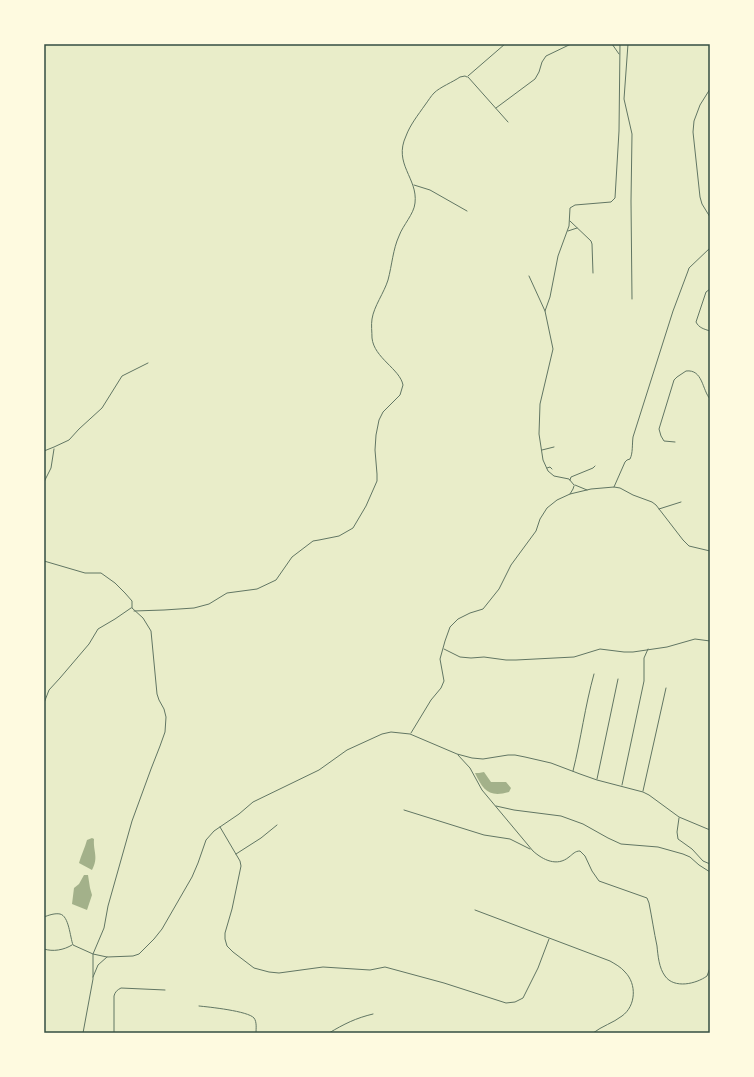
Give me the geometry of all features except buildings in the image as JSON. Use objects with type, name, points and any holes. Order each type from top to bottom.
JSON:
[{"type":"street","points":[[134,610],[199,608],[227,593],[257,589],[276,580],[292,557],[313,542],[339,536],[354,527],[366,506],[377,481],[375,450],[379,420],[383,412],[400,395],[403,388],[401,378],[375,347],[372,339],[372,322],[373,315],[387,283],[399,235],[413,209],[415,197],[413,185],[401,153],[403,143],[414,122],[434,93],[460,77],[467,77],[505,44]]},
{"type":"street","points":[[496,108],[535,79],[546,56],[571,44]]},
{"type":"street","points":[[612,44],[619,54]]},
{"type":"street","points":[[545,311],[550,297],[558,256],[568,231],[570,208],[575,205],[611,202],[615,198],[619,131],[620,44]]},
{"type":"street","points":[[628,44],[624,95],[632,138],[632,299]]},
{"type":"street","points":[[467,77],[508,122]]},
{"type":"street","points":[[710,88],[700,105],[694,121],[693,132],[700,197],[702,204],[710,217]]},
{"type":"street","points":[[413,185],[430,190],[467,211]]},
{"type":"street","points":[[570,221],[589,239],[592,244],[593,273]]},
{"type":"street","points":[[568,231],[578,228]]},
{"type":"street","points":[[614,487],[627,460],[630,459],[632,454],[633,437],[673,311],[689,268],[710,248]]},
{"type":"street","points":[[529,276],[545,311],[553,349],[540,404],[539,434],[543,460],[551,474],[565,478],[574,485],[587,490]]},
{"type":"street","points":[[710,289],[706,292],[696,322],[701,328],[710,331]]},
{"type":"street","points":[[44,451],[69,440],[105,404],[119,379],[148,363]]},
{"type":"street","points":[[675,442],[664,441],[659,429],[675,378],[686,371],[694,371],[701,378],[707,396],[710,399]]},
{"type":"street","points":[[44,482],[51,468],[54,447]]},
{"type":"street","points":[[541,451],[554,447]]},
{"type":"street","points":[[570,481],[571,477],[595,466]]},
{"type":"street","points":[[547,468],[550,467],[552,469]]},
{"type":"street","points":[[570,494],[574,485]]},
{"type":"street","points":[[410,734],[431,700],[441,688],[444,681],[440,659],[450,627],[458,619],[483,609],[499,589],[511,565],[536,531],[540,519],[547,508],[557,500],[570,494],[591,489],[614,487],[620,488],[633,495],[652,502],[689,546],[710,551]]},
{"type":"street","points":[[658,509],[681,502]]},
{"type":"street","points":[[710,512],[710,518]]},
{"type":"street","points":[[44,561],[84,573],[100,572],[115,583],[132,600],[132,608],[143,618],[151,630],[157,694],[166,717],[166,724],[160,746],[132,822],[108,906],[104,928],[93,954],[93,979]]},
{"type":"street","points":[[44,703],[49,690],[89,644],[98,629],[115,620],[132,608]]},
{"type":"street","points":[[443,648],[460,657],[484,657],[516,660],[574,657],[600,649],[628,653],[695,639],[710,641]]},
{"type":"street","points":[[622,786],[644,681],[644,658],[648,649]]},
{"type":"street","points":[[573,772],[594,674]]},
{"type":"street","points":[[597,780],[618,679]]},
{"type":"street","points":[[643,792],[666,688]]},
{"type":"street","points":[[44,917],[58,913],[62,914],[67,922],[73,945],[93,954],[107,957],[133,956],[139,954],[162,929],[192,877],[206,840],[210,835],[253,802],[319,770],[340,754],[354,746],[382,734],[391,732],[410,734],[457,754],[478,759],[515,755],[551,763],[597,780],[643,792],[679,817],[710,830]]},
{"type":"street","points":[[457,754],[470,768],[480,786],[495,806],[532,851]]},
{"type":"street","points":[[495,806],[561,816],[583,824],[621,844],[650,846],[670,850],[690,857],[710,872]]},
{"type":"street","points":[[404,810],[484,835],[510,839],[532,851],[544,860],[558,862],[565,860],[577,851],[580,852],[585,856],[592,871],[600,881],[647,898],[661,968],[664,975],[669,980],[678,984],[693,982],[707,976],[710,968]]},
{"type":"street","points":[[679,817],[677,832],[678,839],[692,849],[703,861],[710,864]]},
{"type":"street","points":[[236,854],[277,825]]},
{"type":"street","points":[[220,827],[241,863],[232,909],[225,933],[225,939],[229,948],[254,968],[269,972],[290,972],[323,967],[370,970],[385,967],[444,982],[511,1003],[519,1001],[523,998],[538,968],[549,939]]},
{"type":"street","points":[[475,910],[610,961],[624,971],[632,986],[633,995],[631,1004],[625,1014],[592,1033]]},
{"type":"street","points":[[44,949],[50,951],[73,945]]},
{"type":"street","points":[[83,1033],[93,979],[98,964],[107,957]]},
{"type":"street","points":[[93,964],[98,964]]},
{"type":"street","points":[[114,1033],[114,996],[117,990],[121,988],[165,990]]},
{"type":"street","points":[[199,1006],[251,1015],[256,1023],[256,1033]]},
{"type":"street","points":[[329,1033],[346,1023],[373,1014]]},
{"type":"shaded area","points":[[484,772],[491,782],[506,782],[511,788],[509,792],[496,794],[484,788],[475,773]]},
{"type":"shaded area","points":[[92,838],[94,839],[95,862],[92,870],[79,863],[87,840]]},
{"type":"shaded area","points":[[84,875],[88,875],[92,895],[87,910],[72,904],[74,888],[79,884]]}]
